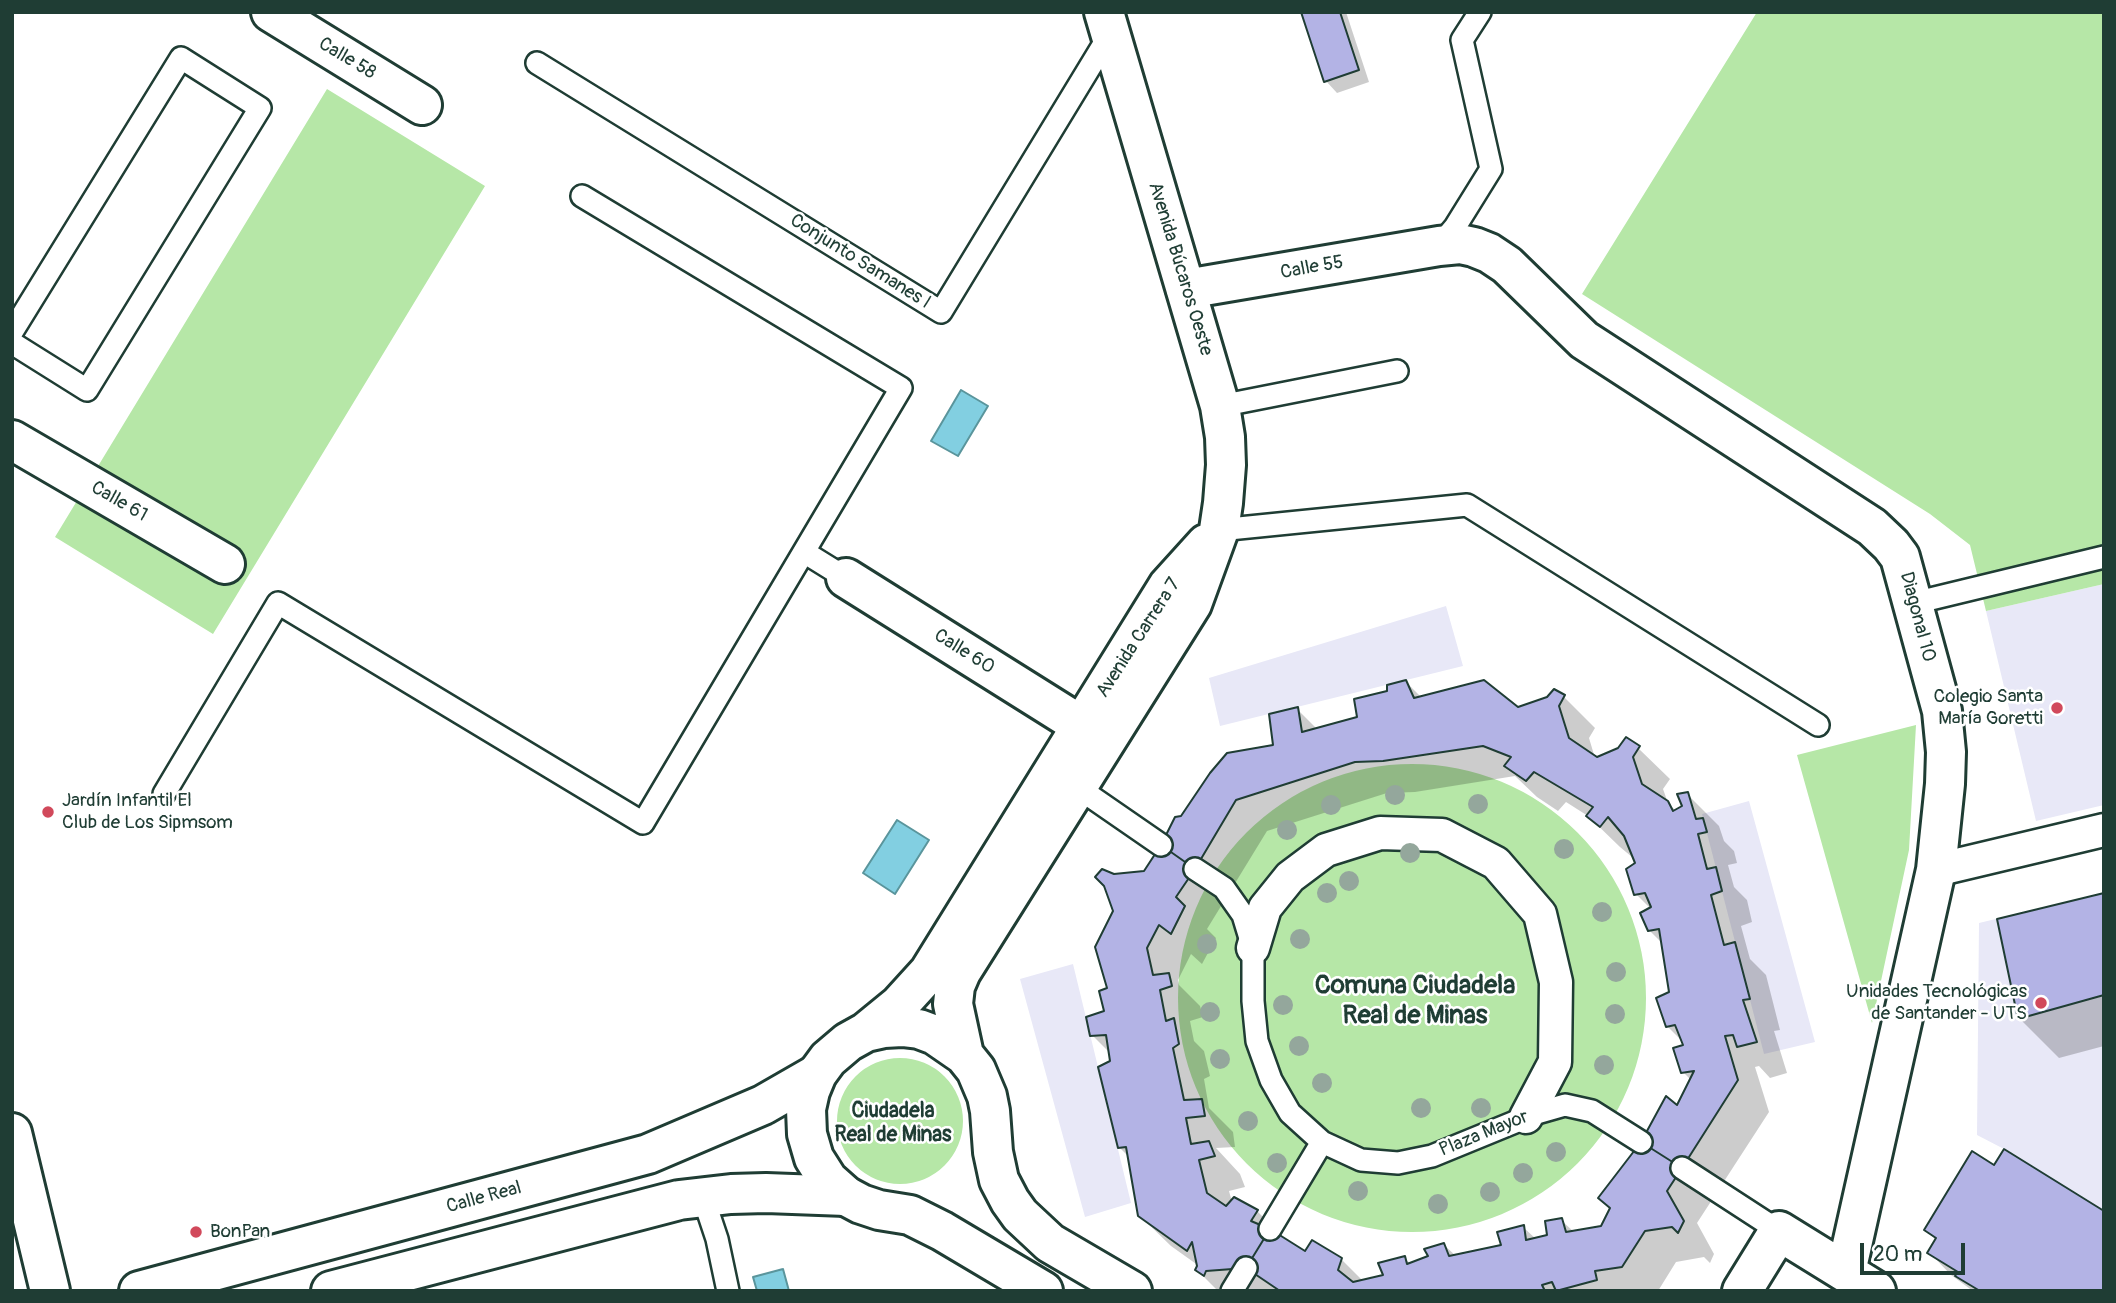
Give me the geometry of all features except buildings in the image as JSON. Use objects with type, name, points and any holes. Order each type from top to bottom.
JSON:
[{"type":"street","name":"Calle 58","points":[[271,12],[422,105]]},
{"type":"street","name":"Avenida Búcaros Oeste","points":[[1107,23],[1220,406],[1227,476],[1219,530]]},
{"type":"street","name":"Diagonal 10","points":[[1439,246],[1460,244],[1474,247],[1507,265],[1584,340],[1872,527],[1900,557],[1942,711],[1945,731],[1945,784],[1936,870],[1861,1281]]},
{"type":"street","name":"Calle 55","points":[[1185,289],[1439,246]]},
{"type":"street","name":"Calle 61","points":[[12,440],[225,565]]},
{"type":"street","name":"Avenida Carrera 7","points":[[817,1074],[828,1059],[848,1042],[866,1032],[899,1005],[929,972],[1168,586],[1219,530]]},
{"type":"street","name":"Avenida Carrera 7","points":[[964,1055],[953,1003],[955,986],[961,972],[1192,604],[1219,530]]},
{"type":"street","name":"Calle 60","points":[[846,578],[1082,726]]},
{"type":"street","points":[[1936,870],[2104,830]]},
{"type":"street","points":[[1253,948],[1265,908],[1290,877],[1326,850],[1380,834],[1442,835],[1496,863],[1540,914],[1556,982],[1555,1062],[1526,1117]]},
{"type":"street","points":[[866,1032],[884,1028],[919,1029],[935,1035],[964,1055],[976,1070],[987,1096],[999,1180],[1010,1201],[1020,1215],[1051,1242],[1132,1291]]},
{"type":"street","points":[[817,1074],[806,1109],[807,1134],[814,1158],[828,1180],[846,1196],[861,1204],[910,1215],[926,1223],[1043,1291]]},
{"type":"street","name":"Calle Real","points":[[139,1291],[648,1154],[763,1105],[817,1074]]},
{"type":"street","points":[[12,1133],[50,1291]]},
{"type":"street","points":[[331,1291],[653,1205],[731,1194],[846,1196]]},
{"type":"street","points":[[1742,1291],[1779,1231],[1861,1281]]},
{"type":"lane","points":[[1439,246],[1455,227],[1491,169],[1462,40],[1480,12]]},
{"type":"lane","name":"Conjunto Samanes I","points":[[537,63],[941,312],[1107,23]]},
{"type":"lane","points":[[12,332],[181,58],[261,108],[87,390],[12,343]]},
{"type":"lane","points":[[164,794],[278,603],[643,823],[901,388],[582,196]]},
{"type":"lane","points":[[1220,406],[1397,371]]},
{"type":"lane","points":[[1219,530],[1467,505],[1818,725]]},
{"type":"lane","points":[[804,552],[846,578]]},
{"type":"lane","points":[[1914,603],[2104,557]]},
{"type":"lane","points":[[1077,788],[1161,845]]},
{"type":"lane","name":"Plaza Mayor","points":[[1195,869],[1224,888],[1243,915],[1253,948],[1253,1001],[1257,1041],[1271,1080],[1290,1113],[1322,1142],[1362,1160],[1398,1163],[1432,1156],[1526,1117],[1564,1105],[1592,1111],[1641,1142]]},
{"type":"lane","points":[[1270,1229],[1322,1142]]},
{"type":"lane","points":[[1682,1168],[1779,1231]]},
{"type":"lane","points":[[703,1197],[717,1239],[729,1291]]},
{"type":"lane","points":[[1233,1291],[1246,1268]]},
{"type":"shaded area","name":"Colegio Santa María Goretti","points":[[2104,584],[2104,805],[2036,821],[1986,611]]},
{"type":"shaded area","points":[[1446,606],[1463,666],[1220,726],[1209,678]]},
{"type":"shaded area","points":[[1749,801],[1815,1042],[1764,1054],[1702,814]]},
{"type":"shaded area","name":"Unidades Tecnológicas de Santander - UTS","points":[[2104,893],[2104,1211],[1977,1135],[1979,923]]},
{"type":"shaded area","points":[[1073,964],[1131,1203],[1085,1217],[1020,979]]},
{"type":"green space","points":[[1757,12],[2104,12],[2104,584],[1986,611],[1970,545],[1930,514],[1582,294]]},
{"type":"green space","points":[[327,89],[485,186],[213,634],[55,537]]},
{"type":"green space","points":[[1916,725],[1909,850],[1872,1023],[1797,755]]},
{"type":"green space","points":[[1412,764],[1458,768],[1502,782],[1542,803],[1577,833],[1607,868],[1628,908],[1642,952],[1646,998],[1642,1044],[1628,1088],[1607,1128],[1577,1163],[1542,1193],[1502,1214],[1458,1228],[1412,1232],[1366,1228],[1322,1214],[1282,1193],[1247,1163],[1217,1128],[1196,1088],[1182,1044],[1178,998],[1182,952],[1196,908],[1217,868],[1247,833],[1282,803],[1322,782],[1366,768]]},
{"type":"green space","points":[[900,1058],[924,1063],[944,1077],[958,1097],[963,1121],[958,1145],[944,1165],[924,1179],[900,1184],[876,1179],[856,1165],[842,1145],[837,1121],[842,1097],[856,1077],[876,1063]]},
{"type":"water","points":[[961,390],[988,406],[958,456],[931,441]]},
{"type":"water","points":[[897,820],[929,840],[895,894],[863,873]]},
{"type":"water","points":[[783,1269],[789,1291],[757,1291],[753,1277]]},
{"type":"place","name":"Colegio Santa María Goretti","points":[[2057,708]]},
{"type":"place","name":"Jardín Infantil El Club de Los Sipmsom","points":[[48,812]]},
{"type":"place","name":"Unidades Tecnológicas de Santander - UTS","points":[[2041,1003]]},
{"type":"place","name":"BonPan","points":[[196,1232]]},
{"type":"district","name":"Comuna Ciudadela Real de Minas","points":[[1415,1001]]},
{"type":"district","name":"Ciudadela Real de Minas","points":[[893,1124]]}]
